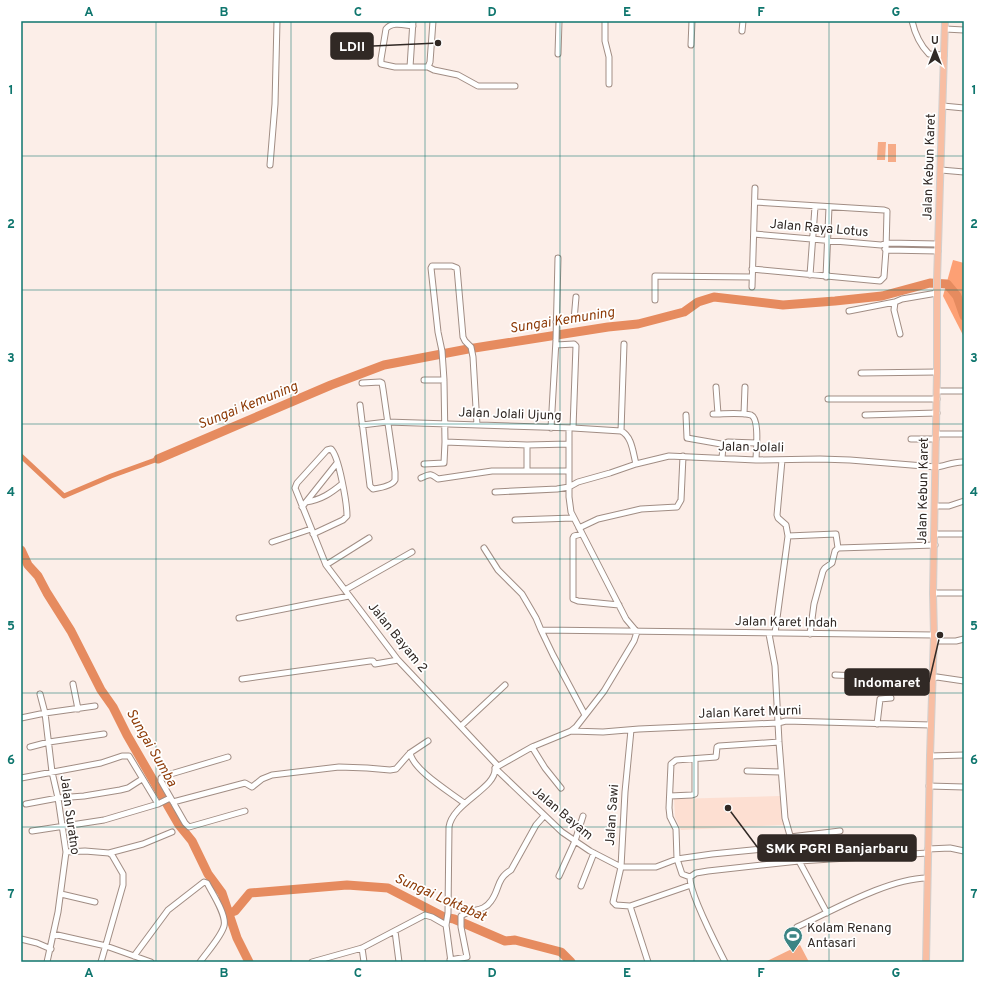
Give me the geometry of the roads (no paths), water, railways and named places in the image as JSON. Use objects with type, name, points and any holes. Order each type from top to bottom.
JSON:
[{"type":"main road","name":"Jalan Kebun Karet","points":[[926,962],[929,786],[934,638],[933,593],[938,372],[937,280],[945,21]]},
{"type":"street","points":[[270,165],[275,104],[277,21]]},
{"type":"street","points":[[429,66],[433,21]]},
{"type":"street","points":[[558,54],[559,21]]},
{"type":"street","points":[[605,21],[605,41],[609,57],[609,84]]},
{"type":"street","points":[[691,45],[692,21]]},
{"type":"street","points":[[742,31],[744,21]]},
{"type":"street","points":[[912,21],[919,42],[923,48],[929,54],[944,55]]},
{"type":"street","points":[[410,67],[413,23],[388,26],[386,29],[381,59],[381,64],[385,66],[395,67],[410,67],[429,66],[434,70],[458,75],[478,86],[515,86]]},
{"type":"street","points":[[945,29],[964,30]]},
{"type":"street","points":[[943,106],[964,108]]},
{"type":"street","points":[[941,170],[964,172]]},
{"type":"street","points":[[752,288],[755,188]]},
{"type":"street","points":[[752,269],[826,277],[880,280],[884,277],[886,250],[884,244],[887,211],[755,202]]},
{"type":"street","points":[[810,275],[815,207]]},
{"type":"street","points":[[826,277],[829,208]]},
{"type":"street","name":"Jalan Raya Lotus","points":[[754,234],[828,242],[938,248]]},
{"type":"street","points":[[886,250],[938,248]]},
{"type":"street","points":[[552,428],[558,258]]},
{"type":"street","points":[[424,464],[444,463],[445,442],[443,360],[438,332],[432,266],[452,266],[457,268],[463,337],[471,347],[473,357],[477,425]]},
{"type":"street","points":[[655,300],[655,276],[752,277]]},
{"type":"street","points":[[849,311],[895,302],[937,291]]},
{"type":"street","points":[[556,322],[574,320],[576,297]]},
{"type":"street","points":[[895,302],[894,310],[900,334]]},
{"type":"street","points":[[544,816],[536,825],[511,870],[504,874],[501,878],[491,901],[483,909],[461,916],[460,921],[467,957],[451,961],[446,924],[448,913],[449,822],[464,803],[476,795],[490,781],[497,767],[532,747],[571,731],[576,727],[604,691],[634,641],[637,632],[626,619],[618,605],[573,518],[569,504],[568,444],[571,428],[576,346],[574,344],[556,342]]},
{"type":"street","points":[[624,344],[621,431],[629,440],[636,464]]},
{"type":"street","points":[[861,373],[938,372]]},
{"type":"street","points":[[424,380],[444,380]]},
{"type":"street","points":[[360,405],[370,486],[373,489],[394,483],[395,472],[382,383],[362,383]]},
{"type":"street","points":[[716,387],[716,414],[744,414],[754,417],[756,425],[756,460]]},
{"type":"street","points":[[744,414],[745,387]]},
{"type":"street","points":[[937,391],[964,391]]},
{"type":"street","points":[[828,399],[937,399]]},
{"type":"street","points":[[865,415],[937,414]]},
{"type":"street","points":[[686,415],[686,438],[722,445],[728,442],[756,443]]},
{"type":"street","name":"Jalan Jolali Ujung","points":[[362,425],[387,422],[621,431]]},
{"type":"street","points":[[911,439],[964,434]]},
{"type":"street","points":[[445,442],[527,445],[568,444]]},
{"type":"street","points":[[527,445],[527,470]]},
{"type":"street","points":[[722,445],[722,458]]},
{"type":"street","name":"Jalan Bayam 2","points":[[337,463],[333,449],[329,449],[297,483],[295,490],[326,565],[398,660],[461,726],[497,767]]},
{"type":"street","name":"Jalan Jolali","points":[[495,492],[569,487],[578,482],[636,464],[669,456],[756,460],[850,460],[936,467],[964,462]]},
{"type":"street","points":[[578,528],[598,519],[641,508],[677,508],[681,500],[683,456]]},
{"type":"street","points":[[775,633],[788,536],[786,525],[778,518],[777,514],[782,460]]},
{"type":"street","points":[[272,542],[312,532],[346,518],[347,510],[337,463]]},
{"type":"street","points":[[302,507],[337,463]]},
{"type":"street","points":[[421,478],[430,474],[438,479],[492,471],[569,471]]},
{"type":"street","points":[[306,502],[324,497],[342,484]]},
{"type":"street","points":[[935,506],[949,506],[964,501]]},
{"type":"street","points":[[515,520],[573,518]]},
{"type":"street","points":[[581,534],[573,538],[574,599],[578,601],[618,605]]},
{"type":"street","points":[[788,536],[836,534],[838,548],[835,551],[832,563],[824,569],[814,604],[810,634]]},
{"type":"street","points":[[935,534],[964,534]]},
{"type":"street","points":[[326,565],[369,538]]},
{"type":"street","points":[[838,548],[934,545]]},
{"type":"street","points":[[484,548],[498,570],[522,594],[536,618],[553,655],[585,715]]},
{"type":"street","points":[[345,590],[412,552]]},
{"type":"street","points":[[933,593],[964,593]]},
{"type":"street","points":[[239,618],[349,596]]},
{"type":"street","name":"Jalan Karet Indah","points":[[541,630],[775,633],[934,638],[956,641],[964,639]]},
{"type":"street","points":[[769,634],[775,666],[785,818],[799,861],[827,913]]},
{"type":"street","points":[[242,679],[373,660],[375,664],[398,660]]},
{"type":"street","points":[[836,675],[932,679],[937,677],[964,681]]},
{"type":"street","points":[[73,684],[78,709]]},
{"type":"street","points":[[461,726],[505,685]]},
{"type":"street","name":"Jalan Suratno","points":[[40,694],[45,713],[52,772],[58,798],[66,852],[61,894],[47,962]]},
{"type":"street","points":[[877,724],[880,699],[892,698]]},
{"type":"street","points":[[21,718],[95,706]]},
{"type":"street","name":"Jalan Karet Murni","points":[[571,731],[603,732],[778,723],[786,721],[931,725]]},
{"type":"street","name":"Jalan Sawi","points":[[630,906],[616,905],[613,902],[621,867],[625,792],[631,730]]},
{"type":"street","points":[[30,747],[49,742],[104,734]]},
{"type":"street","points":[[32,831],[104,820],[160,804],[171,799],[245,783],[252,787],[262,779],[272,775],[339,767],[390,770],[396,769],[410,753],[428,741]]},
{"type":"street","points":[[690,877],[682,874],[677,859],[676,829],[670,817],[670,766],[672,762],[716,757],[717,747],[719,746],[779,742]]},
{"type":"street","points":[[532,747],[545,768],[561,788]]},
{"type":"street","points":[[410,753],[414,762],[428,775],[464,803]]},
{"type":"street","points":[[930,756],[964,755]]},
{"type":"street","points":[[21,778],[101,764],[122,756],[129,756],[142,780],[160,804]]},
{"type":"street","points":[[228,757],[161,778],[161,780],[185,823],[189,827],[245,811]]},
{"type":"street","points":[[670,796],[695,794],[695,759]]},
{"type":"street","name":"Jalan Bayam","points":[[497,767],[544,816],[562,832],[594,854],[621,867]]},
{"type":"street","points":[[747,771],[781,772]]},
{"type":"street","points":[[26,804],[58,798],[84,796],[120,790],[128,788],[142,780]]},
{"type":"street","points":[[929,786],[964,787]]},
{"type":"street","points":[[559,876],[575,841],[583,816]]},
{"type":"street","points":[[66,852],[85,851],[109,853],[143,844],[172,832]]},
{"type":"street","points":[[790,837],[840,832]]},
{"type":"street","points":[[621,867],[656,866],[677,859],[793,846]]},
{"type":"street","points":[[690,877],[696,873],[708,871],[799,861],[950,848],[964,851]]},
{"type":"street","points":[[101,962],[116,915],[124,878],[120,868],[112,855],[109,853]]},
{"type":"street","points":[[581,886],[594,854]]},
{"type":"street","points":[[690,877],[691,885],[705,921],[725,962]]},
{"type":"street","points":[[797,927],[883,888],[911,879],[927,878]]},
{"type":"street","points":[[134,956],[168,910],[204,882],[207,883],[214,896],[223,916],[224,922],[222,932],[200,962]]},
{"type":"street","points":[[648,962],[630,906],[691,885]]},
{"type":"street","points":[[61,894],[96,902]]},
{"type":"street","points":[[312,962],[362,948],[425,915],[446,924]]},
{"type":"street","points":[[394,930],[400,962]]},
{"type":"street","points":[[53,934],[106,946],[151,962]]},
{"type":"street","points":[[21,939],[37,943],[50,949]]},
{"type":"street","points":[[362,948],[364,962]]},
{"type":"waterway","name":"Sungai Kemuning","points":[[158,459],[331,385],[384,365],[468,349],[608,327],[638,324],[684,312],[698,302],[714,297],[783,305],[882,296],[930,283],[947,284],[957,296],[964,316]]},
{"type":"waterway","points":[[21,456],[64,496],[111,476],[158,459]]},
{"type":"waterway","name":"Sungai Sumba","points":[[21,550],[28,565],[38,576],[71,631],[101,690],[113,707],[127,735],[179,825],[192,841],[208,874],[222,893],[237,938],[249,962]]},
{"type":"waterway","name":"Sungai Loktabat","points":[[229,913],[235,911],[250,893],[347,885],[388,888],[444,917],[454,919],[505,941],[515,940],[561,952],[571,962]]},
{"type":"place","name":"LDII","points":[[438,43]]},
{"type":"place","name":"Indomaret","points":[[940,635]]},
{"type":"place","name":"SMK PGRI Banjarbaru","points":[[728,808]]},
{"type":"place","name":"Kolam Renang Antasari","points":[[793,953]]}]
